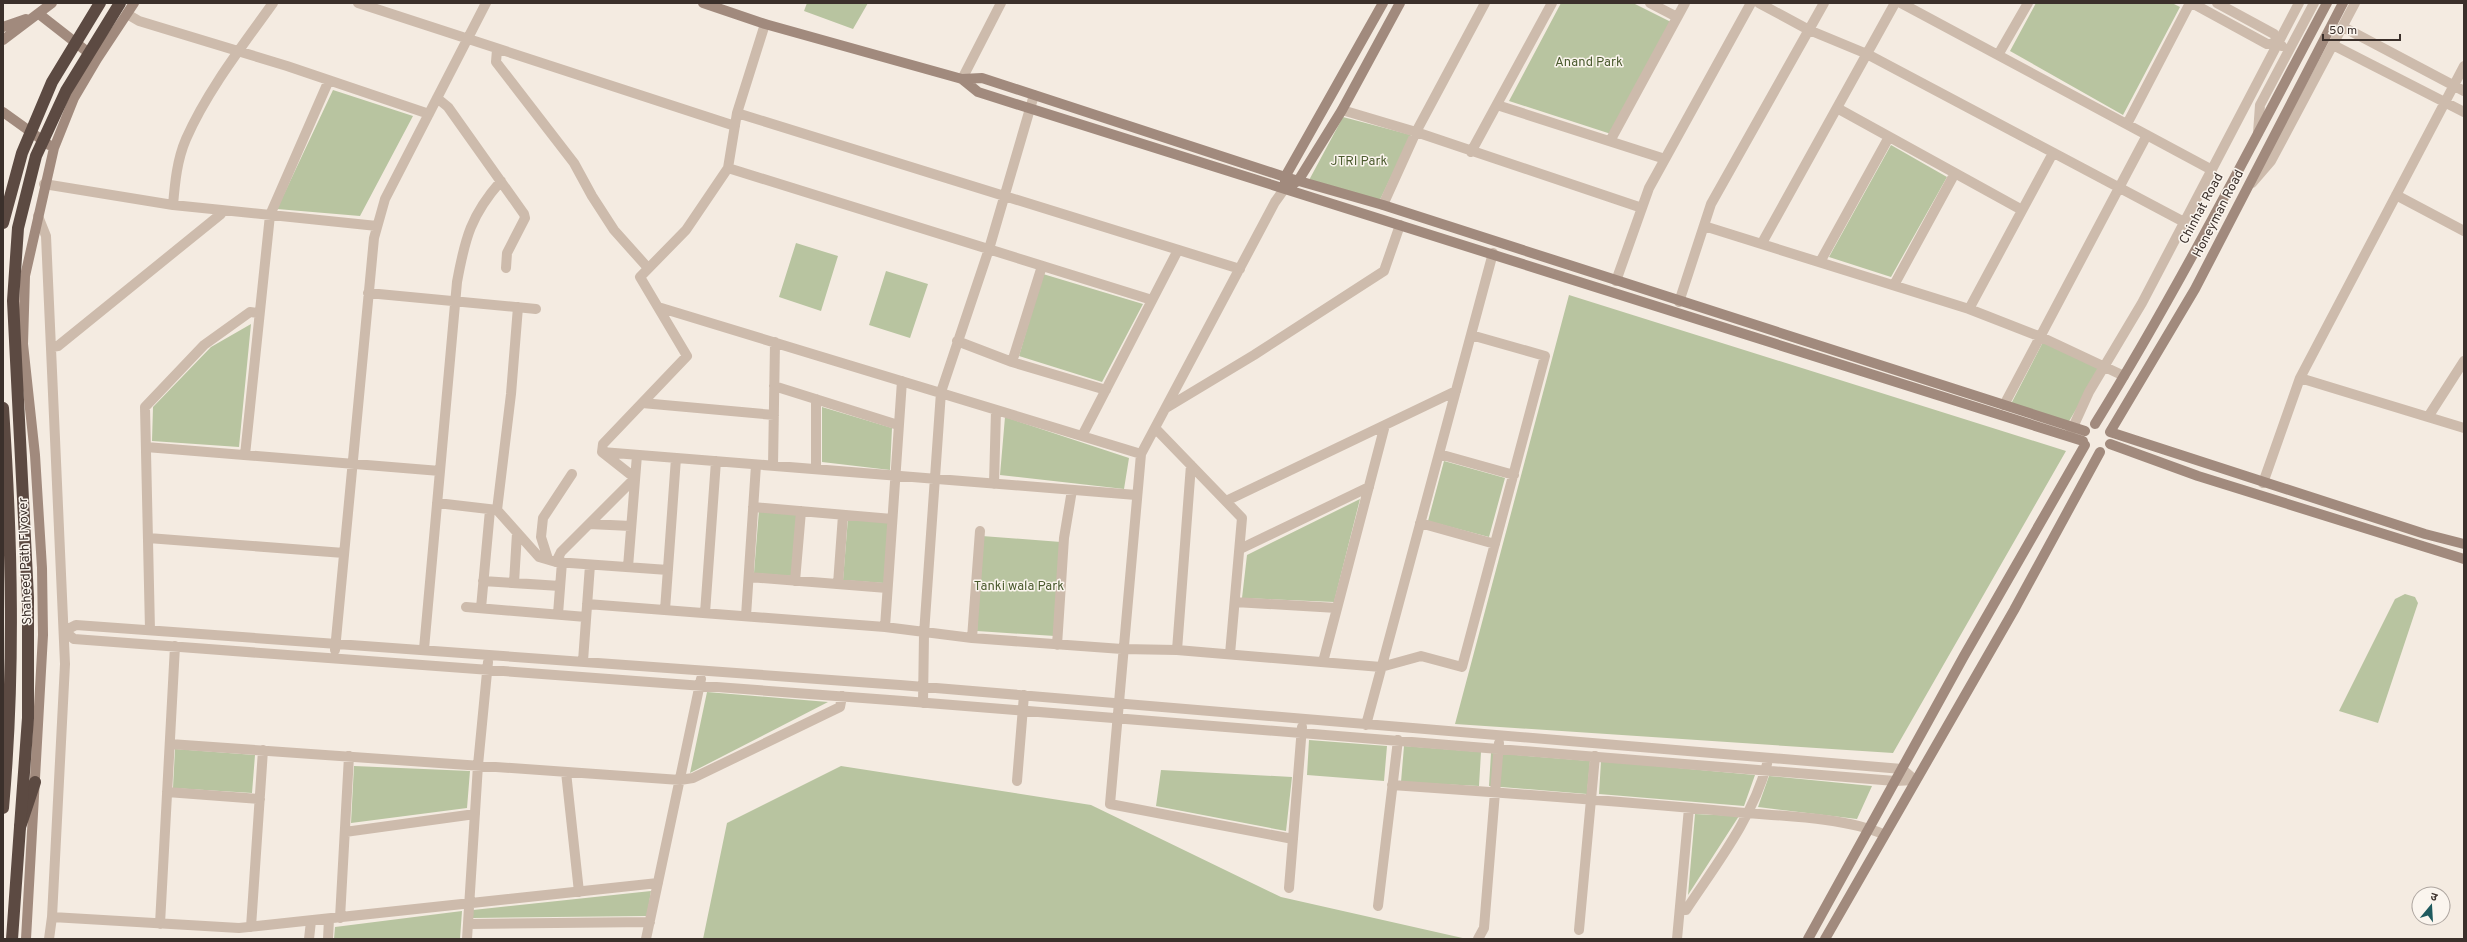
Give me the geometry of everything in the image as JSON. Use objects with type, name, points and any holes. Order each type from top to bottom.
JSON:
[{"type":"highway","points":[[3,223],[22,153],[52,82],[100,3]]},
{"type":"highway","name":"Shaheed Path Flyover","points":[[12,939],[28,718],[28,598],[13,302],[18,228],[36,156],[66,91],[120,3]]},
{"type":"highway","name":"Shaheed Path Flyover","points":[[3,408],[12,621],[3,808]]},
{"type":"highway","points":[[20,827],[35,782]]},
{"type":"street","points":[[3,40],[52,3]]},
{"type":"street","name":"Shaheed Path Flyover","points":[[26,939],[43,635],[42,568],[35,455],[23,344],[25,276],[44,184],[54,148],[74,98],[97,59],[134,3]]},
{"type":"street","points":[[173,205],[177,170],[186,139],[238,51],[273,3]]},
{"type":"street","points":[[358,3],[497,50],[735,126]]},
{"type":"street","points":[[334,658],[374,238],[385,199],[486,3]]},
{"type":"street","points":[[703,3],[764,24],[962,79],[982,78],[1285,177],[1383,205],[1679,302],[2004,405],[2070,432],[2084,439],[2090,450],[2100,452]]},
{"type":"street","points":[[962,79],[1001,3]]},
{"type":"street","points":[[1293,839],[1110,804],[1136,495],[1141,454],[1285,188],[1285,177],[1383,3]]},
{"type":"street","points":[[1285,188],[1298,181],[1342,110],[1400,3]]},
{"type":"street","points":[[1383,205],[1416,132],[1485,3]]},
{"type":"street","points":[[1471,152],[1552,3]]},
{"type":"street","points":[[1650,3],[1677,17]]},
{"type":"street","points":[[1610,141],[1685,3]]},
{"type":"street","points":[[1616,281],[1648,188],[1750,3]]},
{"type":"street","points":[[1760,3],[1809,30],[1867,54],[2184,222]]},
{"type":"street","points":[[1679,302],[1711,204],[1824,3]]},
{"type":"street","points":[[1762,243],[1894,3]]},
{"type":"street","points":[[1901,3],[2212,170]]},
{"type":"street","points":[[1998,55],[2028,3]]},
{"type":"street","points":[[2127,124],[2191,3],[2267,44],[2278,44],[2289,50]]},
{"type":"street","points":[[2217,3],[2274,34],[2278,44]]},
{"type":"street","points":[[2070,432],[2103,368],[2142,302],[2299,3]]},
{"type":"street","points":[[2258,133],[2260,105],[2314,3]]},
{"type":"street","name":"Chinhat Road","points":[[2095,424],[2124,376],[2258,133],[2327,3]]},
{"type":"street","name":"Honeyman Road","points":[[2110,432],[2195,289],[2343,3]]},
{"type":"street","points":[[2246,191],[2271,161],[2355,3]]},
{"type":"street","points":[[3,28],[39,14]]},
{"type":"street","points":[[39,14],[97,59]]},
{"type":"street","points":[[127,14],[138,21],[329,80],[429,114]]},
{"type":"street","points":[[602,452],[603,444],[687,356],[640,277],[686,230],[728,168],[737,113],[764,24]]},
{"type":"street","points":[[2342,26],[2464,91]]},
{"type":"street","points":[[2333,45],[2464,112]]},
{"type":"street","points":[[497,50],[496,62],[574,163],[592,196],[614,230],[648,268]]},
{"type":"street","points":[[2263,483],[2300,378],[2464,66]]},
{"type":"street","points":[[962,79],[978,92],[1493,254],[2070,432]]},
{"type":"street","points":[[245,455],[270,215],[329,80]]},
{"type":"street","points":[[923,703],[925,687],[924,634],[941,392],[1006,196],[1034,94]]},
{"type":"street","points":[[437,98],[448,107],[501,180],[525,217],[507,253],[506,268]]},
{"type":"street","points":[[1497,105],[1665,159]]},
{"type":"street","points":[[2242,111],[2260,105]]},
{"type":"street","points":[[1837,108],[2022,210]]},
{"type":"street","points":[[1342,110],[1416,132],[1471,152],[1642,208]]},
{"type":"street","points":[[3,112],[54,148]]},
{"type":"street","points":[[737,113],[1240,269]]},
{"type":"street","points":[[2004,405],[2147,135]]},
{"type":"street","points":[[1820,262],[1889,137]]},
{"type":"street","points":[[1969,309],[2053,153]]},
{"type":"street","points":[[728,168],[1152,300]]},
{"type":"street","points":[[1894,285],[1955,173]]},
{"type":"street","points":[[424,649],[455,302],[464,242],[483,201],[501,180]]},
{"type":"street","points":[[44,184],[173,205],[377,226]]},
{"type":"street","points":[[2396,196],[2464,231]]},
{"type":"street","points":[[52,347],[58,346],[221,214],[221,210]]},
{"type":"street","points":[[38,216],[46,236],[65,664],[52,918],[49,939]]},
{"type":"street","points":[[1166,408],[1254,355],[1384,271],[1400,225]]},
{"type":"street","points":[[1704,226],[1969,309],[2041,337],[2103,368],[2124,376]]},
{"type":"street","points":[[1082,436],[1178,250]]},
{"type":"street","points":[[1366,725],[1493,254]]},
{"type":"street","points":[[1012,362],[1042,266]]},
{"type":"street","points":[[368,293],[536,309]]},
{"type":"street","points":[[481,608],[483,581],[511,394],[518,307]]},
{"type":"street","points":[[658,307],[1141,454]]},
{"type":"street","points":[[150,630],[145,407],[204,345],[250,312],[259,314]]},
{"type":"street","points":[[587,604],[885,627],[924,634],[1058,645],[1122,649],[1177,650],[1382,667],[1421,656],[1462,667],[1545,356],[1471,335]]},
{"type":"street","points":[[957,341],[1012,362],[1106,390]]},
{"type":"street","points":[[773,466],[775,342]]},
{"type":"street","points":[[2428,416],[2464,361]]},
{"type":"street","points":[[2300,378],[2464,428]]},
{"type":"street","points":[[885,627],[894,476],[902,381]]},
{"type":"street","points":[[774,386],[898,424]]},
{"type":"street","points":[[1226,501],[1456,391]]},
{"type":"street","points":[[816,398],[816,469]]},
{"type":"street","points":[[642,403],[774,415]]},
{"type":"street","points":[[994,484],[996,410]]},
{"type":"street","points":[[1808,939],[2084,439],[2095,424],[2104,425],[2110,432],[2263,483],[2425,534],[2464,544]]},
{"type":"street","points":[[1323,662],[1385,425]]},
{"type":"street","points":[[1155,428],[1242,518],[1230,654]]},
{"type":"street","points":[[2110,432],[2110,444]]},
{"type":"street","points":[[1825,939],[1883,834],[2014,610],[2100,452],[2110,444]]},
{"type":"street","points":[[2110,444],[2198,476],[2464,559]]},
{"type":"street","points":[[146,446],[440,471]]},
{"type":"street","points":[[602,452],[1136,495]]},
{"type":"street","points":[[602,452],[635,478]]},
{"type":"street","points":[[1439,454],[1514,475]]},
{"type":"street","points":[[628,568],[637,455]]},
{"type":"street","points":[[665,610],[676,458]]},
{"type":"street","points":[[705,613],[716,461]]},
{"type":"street","points":[[746,616],[756,465]]},
{"type":"street","points":[[1177,650],[1191,465]]},
{"type":"street","points":[[558,614],[560,586],[555,561],[541,537],[543,518],[572,474]]},
{"type":"street","points":[[555,561],[561,552],[635,478]]},
{"type":"street","points":[[1240,550],[1369,487]]},
{"type":"street","points":[[1058,645],[1064,538],[1072,490]]},
{"type":"street","points":[[437,503],[493,510],[539,557],[555,561],[590,565],[668,570]]},
{"type":"street","points":[[753,507],[892,519]]},
{"type":"street","points":[[795,581],[801,511]]},
{"type":"street","points":[[838,584],[843,515]]},
{"type":"street","points":[[1420,523],[1495,544]]},
{"type":"street","points":[[589,524],[631,526]]},
{"type":"street","points":[[972,638],[980,531]]},
{"type":"street","points":[[514,583],[517,533]]},
{"type":"street","points":[[148,538],[344,553]]},
{"type":"street","points":[[583,661],[590,565]]},
{"type":"street","points":[[749,577],[887,588]]},
{"type":"street","points":[[483,581],[560,586]]},
{"type":"street","points":[[1235,602],[1337,608]]},
{"type":"street","points":[[466,607],[586,617]]},
{"type":"street","points":[[64,631],[76,624],[925,687],[1366,725],[1902,768],[1915,780]]},
{"type":"street","points":[[64,631],[74,639],[1023,710],[1895,781],[1915,780]]},
{"type":"street","points":[[160,924],[175,646]]},
{"type":"street","points":[[467,939],[478,766],[488,654]]},
{"type":"street","points":[[646,939],[703,670]]},
{"type":"street","points":[[1017,781],[1024,695]]},
{"type":"street","points":[[170,744],[680,780],[693,778],[840,707],[842,696]]},
{"type":"street","points":[[1289,888],[1303,719]]},
{"type":"street","points":[[1478,939],[1484,928],[1500,736]]},
{"type":"street","points":[[1378,906],[1398,740]]},
{"type":"street","points":[[251,927],[263,750]]},
{"type":"street","points":[[340,918],[349,756]]},
{"type":"street","points":[[1579,930],[1595,756]]},
{"type":"street","points":[[1680,909],[1686,910],[1750,813],[1768,758]]},
{"type":"street","points":[[566,772],[579,892]]},
{"type":"street","points":[[1392,785],[1591,798],[1750,813],[1869,828],[1883,834]]},
{"type":"street","points":[[167,792],[260,799]]},
{"type":"street","points":[[1677,939],[1689,808]]},
{"type":"street","points":[[345,832],[475,814]]},
{"type":"street","points":[[52,918],[251,927],[658,883]]},
{"type":"street","points":[[328,939],[329,919]]},
{"type":"street","points":[[309,939],[311,921]]},
{"type":"street","points":[[468,924],[650,922]]},
{"type":"green space","points":[[807,3],[868,3],[853,29],[804,11]]},
{"type":"green space","name":"Anand Park","points":[[1561,3],[1633,3],[1671,22],[1611,134],[1509,101]]},
{"type":"green space","points":[[2036,3],[2172,3],[2180,7],[2123,115],[2010,51]]},
{"type":"green space","points":[[333,90],[413,116],[360,216],[277,209]]},
{"type":"green space","name":"JTRI Park","points":[[1343,117],[1411,135],[1377,206],[1308,182]]},
{"type":"green space","points":[[1891,145],[1947,177],[1891,277],[1829,257]]},
{"type":"green space","points":[[796,243],[838,256],[821,311],[779,297]]},
{"type":"green space","points":[[886,271],[928,284],[910,338],[869,325]]},
{"type":"green space","points":[[1043,274],[1143,304],[1102,382],[1019,356]]},
{"type":"green space","points":[[1569,295],[2066,451],[1893,753],[1455,724]]},
{"type":"green space","points":[[251,324],[239,447],[152,441],[153,407],[211,347]]},
{"type":"green space","points":[[2043,342],[2100,369],[2068,423],[2011,404]]},
{"type":"green space","points":[[822,407],[892,428],[890,470],[822,462]]},
{"type":"green space","points":[[1005,417],[1129,458],[1124,489],[1000,475]]},
{"type":"green space","points":[[1444,461],[1505,478],[1489,537],[1428,521]]},
{"type":"green space","points":[[1360,499],[1334,602],[1242,598],[1247,555]]},
{"type":"green space","points":[[759,510],[797,513],[792,576],[754,573]]},
{"type":"green space","points":[[848,518],[889,521],[884,583],[843,580]]},
{"type":"green space","name":"Tanki wala Park","points":[[982,536],[1061,542],[1055,636],[977,631]]},
{"type":"green space","points":[[2405,594],[2415,597],[2418,603],[2378,723],[2339,711],[2395,599]]},
{"type":"green space","points":[[707,692],[828,702],[690,773]]},
{"type":"green space","points":[[1309,740],[1387,746],[1384,781],[1307,775]]},
{"type":"green space","points":[[1404,746],[1481,752],[1479,786],[1401,782]]},
{"type":"green space","points":[[175,749],[255,755],[252,793],[173,788]]},
{"type":"green space","points":[[1491,753],[1590,761],[1587,794],[1489,786]]},
{"type":"green space","points":[[1601,761],[1755,775],[1744,806],[1599,794]]},
{"type":"green space","points":[[354,766],[470,771],[467,808],[351,823]]},
{"type":"green space","points":[[841,766],[1091,805],[1281,897],[1467,939],[703,939],[727,823]]},
{"type":"green space","points":[[1161,770],[1292,777],[1286,831],[1156,806]]},
{"type":"green space","points":[[1769,776],[1872,786],[1857,819],[1758,807]]},
{"type":"green space","points":[[1695,814],[1739,816],[1688,895]]},
{"type":"green space","points":[[651,891],[647,916],[473,918],[473,910]]},
{"type":"green space","points":[[462,911],[460,939],[334,939],[335,927]]}]
